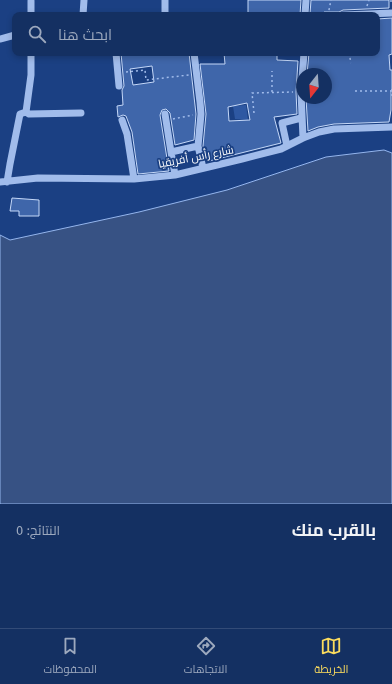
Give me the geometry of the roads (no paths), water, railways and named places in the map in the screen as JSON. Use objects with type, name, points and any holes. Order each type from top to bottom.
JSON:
[{"type":"street","points":[[83,12],[84,0]]},
{"type":"street","points":[[165,0],[165,12]]},
{"type":"street","points":[[305,12],[306,0]]},
{"type":"street","points":[[31,1],[31,12]]},
{"type":"street","points":[[380,13],[392,13]]},
{"type":"street","points":[[0,39],[12,36]]},
{"type":"street","points":[[26,112],[31,75],[31,56]]},
{"type":"street","points":[[116,56],[119,86]]},
{"type":"street","points":[[194,56],[201,114],[198,146],[202,168]]},
{"type":"street","points":[[303,138],[301,92],[304,56]]},
{"type":"street","points":[[4,182],[20,114],[26,112],[29,114],[81,114]]},
{"type":"street","points":[[165,117],[175,175]]},
{"type":"street","points":[[287,146],[282,122],[301,118]]},
{"type":"street","points":[[122,120],[127,134],[134,179]]},
{"type":"street","name":"شارع رأس أفريقيا","points":[[4,182],[38,178],[134,179],[175,175],[242,159],[287,146],[319,132],[334,129],[392,127]]},
{"type":"street","points":[[172,152],[198,146]]}]
